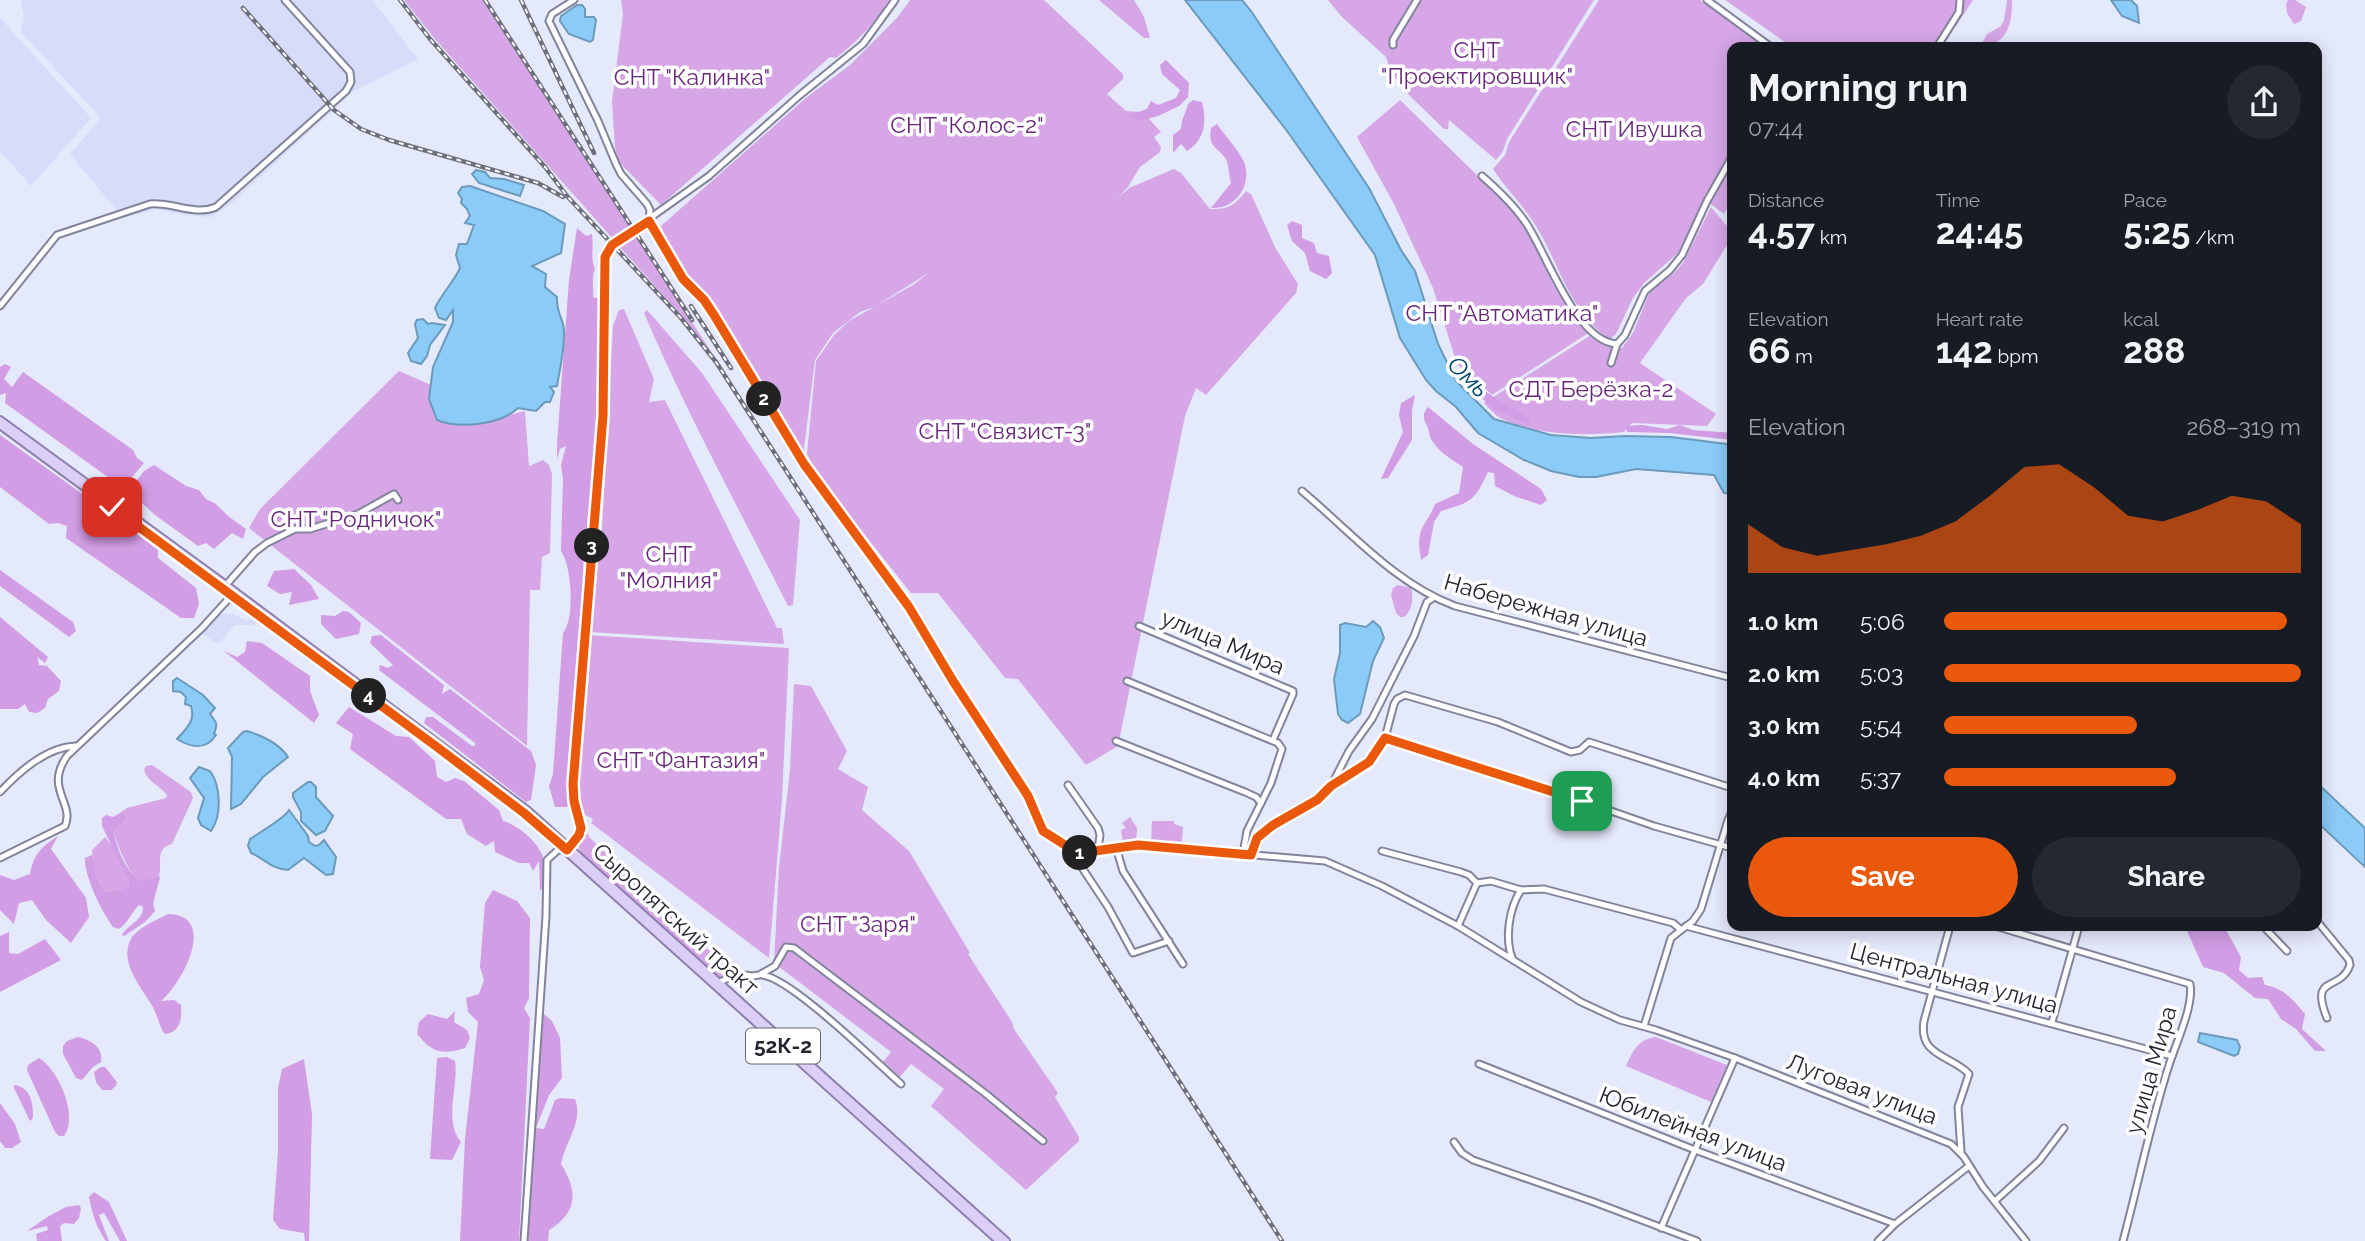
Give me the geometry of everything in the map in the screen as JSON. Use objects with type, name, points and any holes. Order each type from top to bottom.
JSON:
[{"type":"main road","name":"Сыропятский тракт","points":[[0,420],[516,801],[1006,1241]]},
{"type":"main road","name":"Сыропятский тракт","points":[[0,425],[569,848],[999,1241]]},
{"type":"street","points":[[0,306],[57,235],[150,204],[203,211],[216,206],[346,91],[351,82],[350,72],[285,0]]},
{"type":"street","points":[[574,0],[552,15],[549,21],[592,107],[616,164],[647,204],[650,210],[649,221],[683,279],[704,300],[804,464],[909,607],[953,681],[1028,796],[1043,831],[1065,845],[1073,854],[1108,907],[1133,953],[1169,941]]},
{"type":"street","points":[[524,1241],[546,916],[547,860],[558,850],[569,848],[581,828],[573,784],[603,416],[605,257],[612,245],[709,176],[800,95],[863,44],[895,0]]},
{"type":"street","points":[[1393,46],[1393,40],[1417,0]]},
{"type":"street","points":[[1707,0],[1764,42]]},
{"type":"street","points":[[1940,42],[1959,12],[1960,0]]},
{"type":"street","points":[[1611,363],[1617,344],[1625,334],[1645,290],[1670,270],[1682,255],[1727,166]]},
{"type":"street","points":[[1482,176],[1517,209],[1526,222],[1538,240],[1552,275],[1571,306],[1592,332],[1610,344],[1617,344]]},
{"type":"street","name":"Набережная улица","points":[[1302,491],[1399,577],[1433,598],[1727,677]]},
{"type":"street","points":[[226,585],[255,552],[295,529],[310,529],[358,513],[394,494],[398,500]]},
{"type":"street","points":[[0,858],[65,826],[67,818],[57,773],[76,746],[196,634],[232,595]]},
{"type":"street","points":[[1331,786],[1349,751],[1372,719],[1414,636],[1427,602],[1433,598]]},
{"type":"street","name":"улица Мира","points":[[1139,626],[1293,691],[1273,740]]},
{"type":"street","points":[[1127,681],[1273,740],[1282,749],[1271,783],[1247,831],[1243,854]]},
{"type":"street","points":[[1073,854],[1138,845],[1251,855],[1257,838],[1273,825],[1317,800],[1331,786],[1369,762],[1385,738],[1394,704],[1405,695],[1498,722],[1566,751],[1580,750],[1590,742],[1727,786]]},
{"type":"street","points":[[1385,738],[1554,791],[1654,827],[1727,847]]},
{"type":"street","points":[[1116,741],[1245,792],[1256,797],[1261,803]]},
{"type":"street","points":[[0,792],[32,764],[65,748],[76,746]]},
{"type":"street","points":[[1068,785],[1098,828],[1098,850]]},
{"type":"street","points":[[1644,1026],[1666,949],[1671,938],[1693,920],[1701,909],[1727,826]]},
{"type":"street","points":[[1116,847],[1124,871],[1183,964]]},
{"type":"street","name":"Центральная улица","points":[[1382,851],[1461,872],[1477,883],[1500,883],[1521,890],[1544,889],[1594,901],[2172,1056]]},
{"type":"street","name":"Луговая улица","points":[[1251,855],[1325,861],[1382,886],[1458,926],[1581,1002],[1630,1024],[1644,1026],[1735,1058],[1941,1139],[1961,1153],[2026,1241]]},
{"type":"street","points":[[1458,926],[1477,883]]},
{"type":"street","points":[[1515,963],[1508,950],[1508,936],[1517,896],[1521,890]]},
{"type":"street","points":[[2322,927],[2349,960],[2350,965],[2349,970],[2320,994],[2327,1018]]},
{"type":"street","points":[[1949,931],[1923,1028],[1931,1050],[1969,1074],[1958,1107],[1961,1153]]},
{"type":"street","name":"улица Мира","points":[[2013,931],[2190,984],[2190,996],[2123,1241]]},
{"type":"street","points":[[2052,1022],[2078,931]]},
{"type":"street","points":[[2268,931],[2287,951]]},
{"type":"street","points":[[759,975],[775,966],[786,947],[794,948],[986,1094],[1043,1141]]},
{"type":"street","points":[[720,982],[737,974],[772,976],[789,987],[901,1084]]},
{"type":"street","points":[[1661,1228],[1735,1058]]},
{"type":"street","name":"Юбилейная улица","points":[[1479,1064],[1695,1150],[1895,1224]]},
{"type":"street","points":[[1995,1201],[2047,1153],[2064,1128]]},
{"type":"street","points":[[1454,1142],[1462,1153],[1473,1160],[1697,1241]]},
{"type":"street","points":[[1878,1241],[1895,1224],[1969,1166]]},
{"type":"shaded area","points":[[23,0],[372,0],[418,59],[354,91],[232,203],[211,217],[156,209],[123,218],[70,154],[101,118],[21,32]]},
{"type":"shaded area","points":[[0,18],[91,118],[31,186],[0,151]]},
{"type":"shaded area","points":[[1166,60],[1189,83],[1188,97],[1179,106],[1158,116],[1139,121],[1127,116],[1147,109],[1151,101],[1158,105],[1176,98],[1180,90],[1162,74],[1160,65]]},
{"type":"shaded area","points":[[1193,100],[1202,102],[1204,123],[1201,136],[1187,151],[1181,144],[1173,153],[1173,135],[1181,129],[1188,104]]},
{"type":"shaded area","points":[[1217,124],[1244,162],[1246,179],[1240,194],[1228,205],[1211,208],[1231,183],[1226,159],[1211,139],[1211,128]]},
{"type":"shaded area","points":[[1292,221],[1302,225],[1302,238],[1314,243],[1317,253],[1329,256],[1332,273],[1326,279],[1310,271],[1305,253],[1292,241],[1287,225]]},
{"type":"shaded area","points":[[577,228],[586,236],[592,234],[595,269],[593,297],[599,299],[598,419],[591,509],[587,539],[583,547],[584,593],[571,792],[567,807],[555,807],[549,786],[553,774],[563,633],[571,605],[568,568],[561,551],[561,465],[566,446],[560,449],[557,459],[557,444],[569,280]]},
{"type":"shaded area","points":[[5,364],[11,367],[4,379],[12,387],[23,372],[133,450],[137,458],[144,463],[123,488],[5,403],[6,393],[0,395],[0,367]]},
{"type":"shaded area","points":[[1474,382],[1487,393],[1532,418],[1527,424],[1492,408],[1472,388]]},
{"type":"shaded area","points":[[1415,395],[1412,440],[1388,478],[1381,479],[1403,432],[1399,415],[1401,403]]},
{"type":"shaded area","points":[[1428,407],[1473,444],[1541,489],[1547,500],[1541,505],[1514,496],[1495,486],[1494,473],[1488,472],[1475,495],[1459,505],[1441,511],[1434,522],[1428,555],[1421,560],[1420,533],[1435,504],[1459,493],[1463,467],[1443,453],[1432,440],[1424,418]]},
{"type":"shaded area","points":[[1642,425],[1667,429],[1680,425],[1693,430],[1727,433],[1727,439],[1669,433],[1627,432],[1626,426]]},
{"type":"shaded area","points":[[0,435],[158,548],[158,558],[196,588],[199,604],[194,618],[181,618],[66,538],[67,526],[49,524],[0,487]]},
{"type":"shaded area","points":[[154,465],[186,486],[199,490],[206,499],[216,504],[246,529],[243,539],[232,533],[214,549],[206,543],[198,546],[155,515],[129,491],[144,471]]},
{"type":"shaded area","points":[[294,569],[311,585],[319,599],[289,605],[292,592],[280,594],[267,586],[274,571]]},
{"type":"shaded area","points":[[0,570],[73,622],[76,631],[69,637],[0,586]]},
{"type":"shaded area","points":[[343,611],[349,612],[361,623],[359,634],[336,639],[321,624],[321,615],[335,616]]},
{"type":"shaded area","points":[[220,614],[233,614],[248,621],[254,615],[262,621],[252,625],[235,625],[218,644],[201,633],[198,634]]},
{"type":"shaded area","points":[[0,617],[48,657],[45,663],[37,657],[39,665],[47,666],[61,681],[59,691],[48,699],[45,708],[37,713],[29,712],[25,704],[18,709],[0,709]]},
{"type":"shaded area","points":[[381,635],[444,685],[442,694],[450,689],[531,751],[536,765],[531,800],[526,802],[424,723],[426,717],[433,717],[475,746],[475,743],[379,670],[380,665],[388,668],[393,665],[370,643],[372,636]]},
{"type":"shaded area","points":[[247,641],[262,643],[310,676],[310,691],[319,715],[314,723],[224,651],[237,657],[245,652]]},
{"type":"shaded area","points":[[349,707],[396,736],[409,737],[435,761],[437,777],[446,782],[455,778],[464,781],[499,810],[503,821],[528,836],[538,847],[544,860],[545,884],[540,891],[539,861],[533,871],[529,863],[519,863],[495,852],[494,841],[486,846],[467,834],[461,819],[446,819],[350,749],[353,734],[336,723]]},
{"type":"shaded area","points":[[125,813],[126,818],[114,832],[127,867],[142,881],[159,876],[160,878],[153,903],[155,911],[145,922],[124,936],[122,935],[125,931],[141,916],[143,907],[139,905],[119,929],[113,927],[94,894],[85,866],[85,858],[92,855],[98,880],[107,892],[128,887],[129,882],[102,826],[102,818],[106,815],[113,817]]},
{"type":"shaded area","points":[[58,836],[51,849],[86,898],[89,917],[71,943],[46,920],[32,900],[19,903],[14,924],[0,910],[0,875],[14,880],[30,874],[39,852]]},
{"type":"shaded area","points":[[493,890],[517,901],[530,918],[529,998],[524,1008],[530,1018],[519,1241],[460,1241],[465,1139],[478,1022],[468,1012],[466,998],[479,994],[484,980],[480,967],[485,903]]},
{"type":"shaded area","points":[[168,914],[183,917],[191,926],[194,937],[186,966],[161,1001],[174,1000],[181,1005],[178,1027],[166,1034],[133,974],[127,955],[128,946],[135,933]]},
{"type":"shaded area","points":[[2227,931],[2241,957],[2239,970],[2248,978],[2262,977],[2265,985],[2278,989],[2292,999],[2305,1014],[2302,1029],[2326,1051],[2315,1051],[2296,1029],[2281,1019],[2268,999],[2255,998],[2224,973],[2203,967],[2188,933]]},
{"type":"shaded area","points":[[9,932],[9,953],[18,954],[45,939],[61,960],[0,992],[0,936]]},
{"type":"shaded area","points":[[455,1011],[454,1022],[467,1030],[470,1038],[465,1048],[438,1051],[417,1034],[419,1022],[428,1014],[447,1019]]},
{"type":"shaded area","points":[[540,1013],[552,1021],[560,1038],[562,1078],[549,1095],[536,1128],[544,1129],[555,1100],[575,1099],[576,1123],[561,1164],[570,1183],[572,1200],[566,1216],[549,1230],[548,1241],[525,1241]]},
{"type":"shaded area","points":[[78,1037],[95,1045],[101,1057],[101,1062],[82,1080],[76,1078],[63,1054],[63,1046],[67,1041]]},
{"type":"shaded area","points":[[447,1057],[455,1061],[452,1113],[453,1124],[461,1142],[452,1160],[430,1159],[437,1058]]},
{"type":"shaded area","points":[[39,1058],[53,1072],[68,1105],[68,1127],[64,1136],[55,1132],[27,1070],[28,1065]]},
{"type":"shaded area","points":[[304,1059],[312,1114],[309,1241],[305,1241],[304,1233],[280,1229],[273,1220],[278,1152],[278,1088],[282,1069]]},
{"type":"shaded area","points":[[105,1067],[117,1082],[111,1090],[102,1090],[96,1082],[94,1072]]},
{"type":"shaded area","points":[[14,1085],[24,1089],[30,1097],[33,1118],[30,1121],[14,1088]]},
{"type":"shaded area","points":[[0,1103],[15,1124],[21,1142],[12,1148],[5,1148],[0,1141]]},
{"type":"shaded area","points":[[94,1192],[109,1202],[127,1241],[120,1241],[104,1213],[99,1215],[109,1241],[106,1241],[97,1225],[89,1197]]},
{"type":"shaded area","points":[[79,1205],[79,1218],[74,1224],[64,1223],[60,1226],[62,1241],[37,1241],[36,1234],[48,1230],[47,1226],[27,1231],[66,1207]]},
{"type":"green space","points":[[404,0],[483,0],[631,228],[614,240],[434,38]]},
{"type":"green space","name":"СНТ \"Калинка\"","points":[[621,0],[889,0],[851,45],[836,58],[830,57],[661,205],[619,162],[615,148],[612,102],[623,14]]},
{"type":"green space","points":[[910,0],[1044,0],[1123,74],[1123,79],[1107,94],[1126,111],[1143,112],[1161,132],[1154,137],[1161,147],[1160,152],[1140,167],[1117,199],[1129,188],[1174,169],[1181,173],[1210,209],[1231,206],[1246,191],[1251,194],[1276,249],[1298,284],[1296,293],[1206,395],[1196,388],[1185,416],[1118,746],[1086,765],[1018,679],[1005,678],[938,593],[911,593],[817,475],[807,454],[816,361],[834,335],[849,321],[874,307],[860,312],[833,333],[815,360],[803,456],[729,335],[679,263],[661,226],[807,97],[850,65],[897,18]],"holes":[[[930,272],[913,285],[875,306]]]},
{"type":"green space","points":[[1099,0],[1134,0],[1144,17],[1150,38],[1144,38]]},
{"type":"green space","name":"СНТ \"Проектировщик\"","points":[[1328,0],[1594,0],[1496,160],[1449,120],[1448,129],[1444,129],[1391,73],[1386,57],[1342,17]]},
{"type":"green space","name":"СНТ Ивушка","points":[[1599,0],[1700,0],[1757,42],[1727,42],[1727,209],[1724,214],[1704,199],[1678,253],[1644,283],[1633,298],[1616,334],[1610,339],[1595,328],[1583,314],[1540,232],[1493,169],[1505,155],[1509,142]]},
{"type":"green space","points":[[1725,0],[1973,0],[1945,42],[1785,42]]},
{"type":"green space","points":[[2007,0],[2012,0],[2009,24],[2002,38],[1998,42],[1983,42],[1987,34],[2001,26]]},
{"type":"green space","points":[[2288,0],[2295,0],[2306,7],[2301,21],[2294,24],[2287,13]]},
{"type":"green space","name":"СНТ \"Автоматика\"","points":[[1400,100],[1517,214],[1535,244],[1552,282],[1570,311],[1590,332],[1492,395],[1457,364],[1433,288],[1394,204],[1357,137]]},
{"type":"green space","name":"СДТ Берёзка-2","points":[[1711,207],[1727,226],[1727,245],[1703,284],[1686,298],[1640,363],[1716,414],[1707,426],[1632,423],[1624,432],[1561,433],[1514,424],[1500,418],[1484,403],[1591,335],[1611,347],[1622,348],[1633,333],[1650,291],[1683,263]]},
{"type":"green space","points":[[634,232],[721,367],[690,325],[617,244]]},
{"type":"green space","name":"СНТ \"Молния\"","points":[[624,309],[654,379],[649,402],[665,400],[777,628],[782,628],[784,644],[589,632],[595,559],[600,555],[601,547],[613,326],[619,310]]},
{"type":"green space","name":"СНТ \"Молния\"","points":[[647,310],[702,373],[800,520],[793,605],[788,606],[695,424],[644,313]]},
{"type":"green space","name":"СНТ \"Родничок\"","points":[[399,371],[431,385],[429,399],[437,420],[470,424],[525,411],[529,466],[543,460],[549,465],[552,474],[550,553],[542,557],[540,590],[530,590],[527,746],[249,528],[260,509]]},
{"type":"green space","points":[[1398,585],[1411,588],[1412,592],[1411,608],[1404,617],[1396,613],[1391,595],[1393,588]]},
{"type":"green space","name":"СНТ \"Фантазия\"","points":[[588,635],[789,648],[782,799],[769,958],[591,823],[593,819],[581,813],[577,783]]},
{"type":"green space","name":"СНТ \"Заря\"","points":[[794,684],[811,686],[847,751],[838,769],[868,787],[862,810],[909,851],[1014,1029],[1058,1093],[1055,1097],[1079,1137],[1079,1141],[1026,1190],[931,1106],[944,1089],[911,1064],[899,1078],[882,1063],[891,1052],[774,963],[779,867],[790,770]]},
{"type":"green space","points":[[152,765],[191,792],[193,798],[172,844],[166,846],[161,853],[159,876],[142,881],[133,875],[129,868],[114,832],[126,818],[125,813],[120,813],[127,808],[166,798],[167,795],[151,781],[144,770],[146,766]]},
{"type":"green space","points":[[1130,817],[1137,828],[1136,843],[1123,843],[1121,830],[1126,828],[1122,823]]},
{"type":"green space","points":[[1152,821],[1174,821],[1174,824],[1183,827],[1179,845],[1151,843]]},
{"type":"green space","points":[[586,831],[590,838],[732,972],[719,978],[580,852],[578,844]]},
{"type":"green space","points":[[105,837],[113,847],[129,882],[128,887],[107,892],[97,878],[92,850]]},
{"type":"green space","points":[[1656,1037],[1727,1065],[1711,1102],[1626,1066],[1640,1043]]},
{"type":"water","points":[[1185,0],[1242,0],[1251,11],[1369,188],[1415,271],[1438,344],[1456,381],[1494,419],[1551,435],[1591,438],[1671,437],[1727,444],[1727,493],[1724,493],[1714,475],[1636,469],[1596,477],[1579,477],[1551,471],[1524,460],[1478,433],[1456,407],[1426,380],[1400,338],[1375,255],[1287,131]]},
{"type":"water","points":[[2111,0],[2131,0],[2137,6],[2139,23],[2122,16]]},
{"type":"water","points":[[577,5],[582,5],[585,9],[585,17],[594,17],[596,20],[593,40],[590,42],[569,34],[560,21],[561,16]]},
{"type":"water","points":[[476,170],[485,172],[490,178],[524,185],[520,196],[479,183],[472,174]]},
{"type":"water","points":[[470,186],[543,211],[565,224],[561,253],[532,266],[546,274],[545,287],[557,297],[564,344],[557,386],[550,387],[554,392],[550,402],[545,402],[536,411],[518,408],[490,422],[468,425],[437,420],[429,399],[433,367],[453,322],[453,310],[446,320],[439,318],[435,308],[460,268],[456,255],[459,244],[467,244],[474,225],[465,223],[470,216],[458,193],[462,187]]},
{"type":"water","points":[[423,319],[428,324],[445,325],[430,345],[421,364],[411,361],[408,353],[418,338],[415,324],[417,320]]},
{"type":"water","points":[[1373,621],[1380,627],[1384,638],[1373,661],[1360,714],[1348,723],[1338,714],[1334,679],[1340,653],[1340,625],[1345,623],[1366,627]]},
{"type":"water","points":[[177,678],[203,695],[215,708],[210,714],[216,724],[216,735],[208,744],[198,746],[177,739],[189,724],[192,711],[191,706],[185,704],[186,697],[181,692],[173,691],[173,681]]},
{"type":"water","points":[[247,731],[270,741],[288,757],[263,777],[241,804],[231,809],[232,757],[228,748]]},
{"type":"water","points":[[199,767],[210,771],[218,793],[217,817],[211,831],[201,825],[198,818],[204,798],[190,778]]},
{"type":"water","points":[[308,782],[316,787],[316,797],[333,816],[325,831],[316,835],[301,821],[301,812],[293,797],[293,793]]},
{"type":"water","points":[[2322,788],[2365,828],[2365,867],[2322,827]]},
{"type":"water","points":[[289,810],[308,836],[309,842],[315,846],[324,840],[336,857],[333,874],[326,875],[304,858],[288,870],[277,868],[251,853],[248,846],[250,839]]},
{"type":"water","points":[[2200,1033],[2237,1040],[2240,1047],[2238,1054],[2234,1056],[2198,1042]]},
{"type":"railway","points":[[400,0],[430,39],[545,167],[567,196],[681,318],[716,362],[1282,1241]]},
{"type":"railway","points":[[485,0],[692,320]]},
{"type":"railway","points":[[521,0],[594,153]]},
{"type":"railway","points":[[243,8],[334,110],[361,129],[389,140],[538,183],[563,197]]},
{"type":"railway","points":[[691,306],[731,368]]},
{"type":"route","points":[[112,507],[380,704],[524,813],[567,850],[581,828],[575,810],[573,784],[603,416],[605,257],[612,245],[649,221],[683,279],[704,300],[714,315],[804,464],[909,607],[953,681],[1028,796],[1043,831],[1065,845],[1073,854],[1138,845],[1251,855],[1257,838],[1273,825],[1317,800],[1331,786],[1369,762],[1385,738],[1582,801]]},
{"type":"park label","name":"СНТ \"Колос-2\"","points":[[967,125]]},
{"type":"park label","name":"СНТ \"Связист-3\"","points":[[1005,431]]},
{"type":"water label","name":"Омь","points":[[1468,377]]}]
